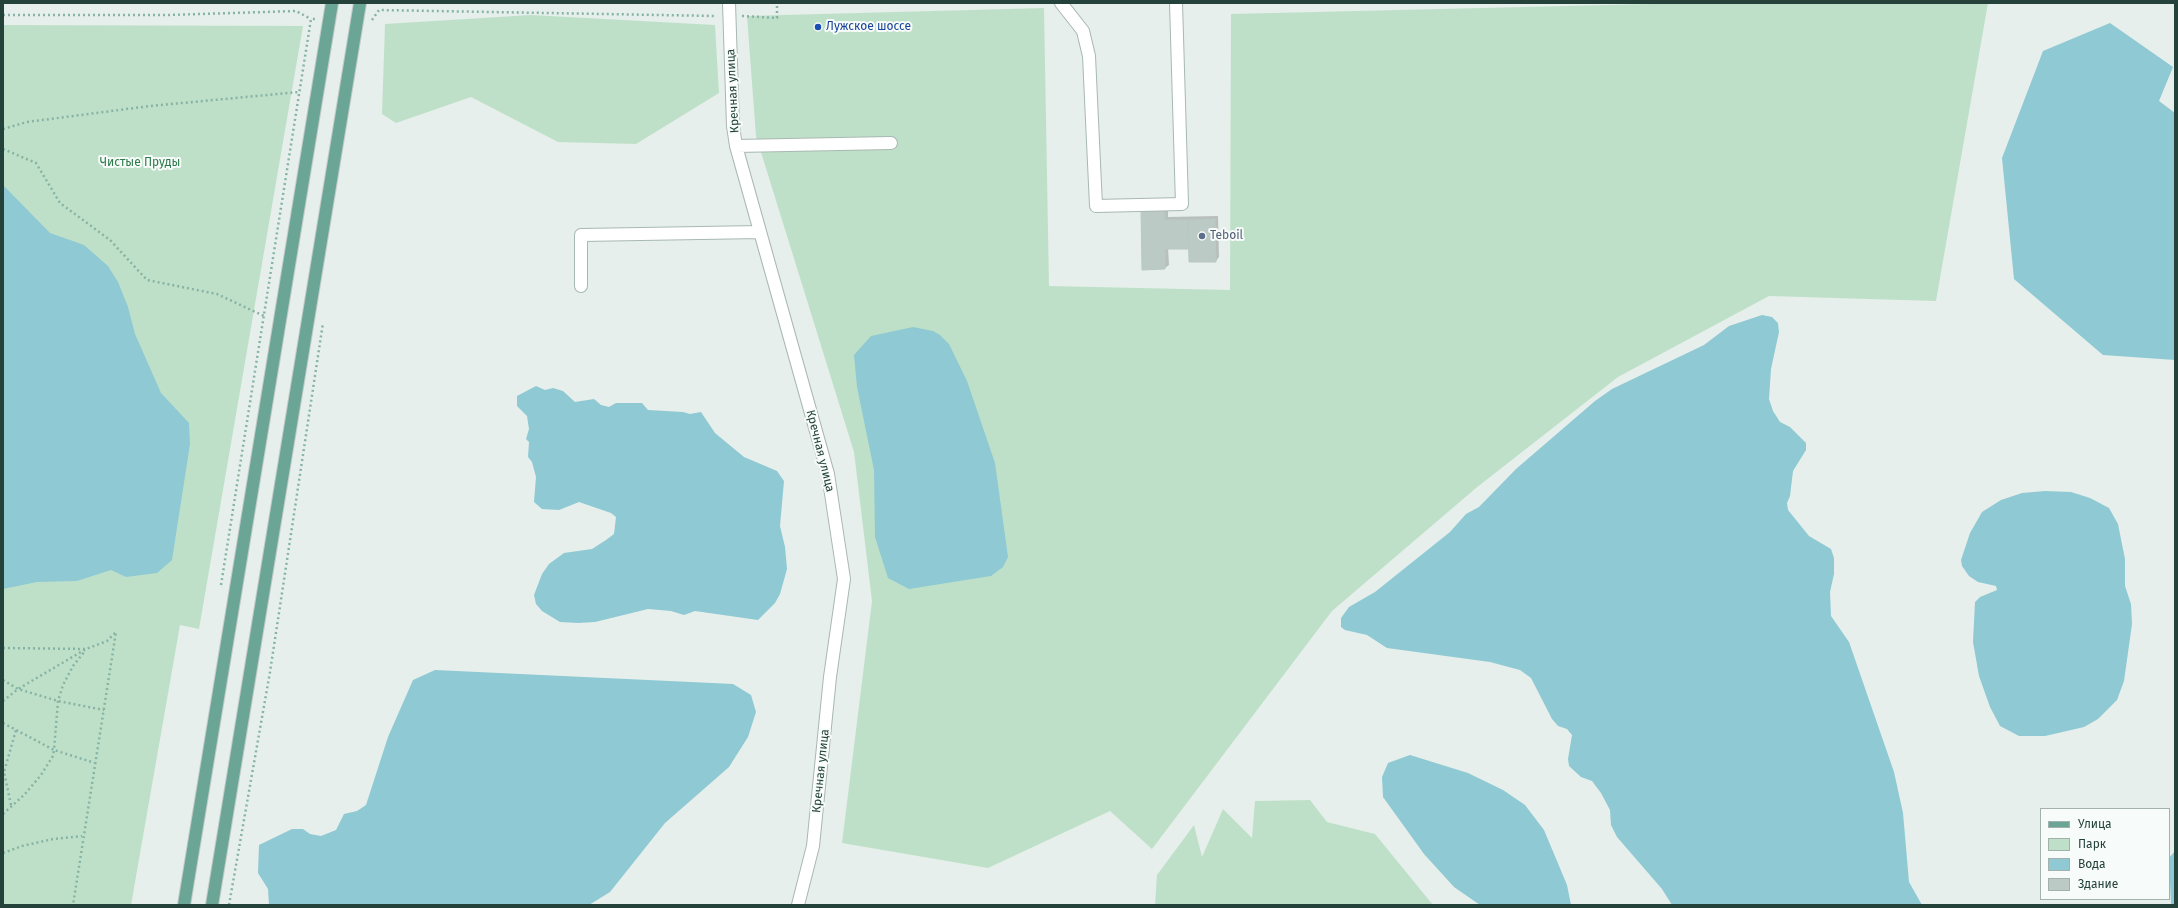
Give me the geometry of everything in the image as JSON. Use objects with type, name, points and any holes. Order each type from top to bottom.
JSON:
[{"type":"main road","points":[[184,905],[332,3]]},
{"type":"main road","points":[[212,905],[360,3]]},
{"type":"street","name":"Кречная улица","points":[[730,3],[733,126],[736,146],[828,474],[844,579],[830,677],[813,846],[798,905]]},
{"type":"street","points":[[1061,3],[1083,31],[1089,56],[1096,206],[1182,204],[1176,3]]},
{"type":"street","points":[[736,146],[891,143]]},
{"type":"street","points":[[580,286],[581,235],[760,232]]},
{"type":"path","points":[[369,26],[378,10],[777,18],[777,3]]},
{"type":"path","points":[[3,15],[168,15],[296,11],[311,19]]},
{"type":"path","points":[[3,129],[27,122],[150,106],[299,92]]},
{"type":"path","points":[[3,148],[36,163],[60,203],[110,240],[147,280],[217,294],[264,316]]},
{"type":"path","points":[[3,700],[18,689],[86,649],[107,641],[116,632],[82,836],[73,905]]},
{"type":"path","points":[[3,648],[86,649]]},
{"type":"path","points":[[3,814],[11,805],[25,794],[41,775],[53,756],[58,701],[62,685],[73,666],[86,649]]},
{"type":"path","points":[[3,680],[18,689],[58,701],[104,710]]},
{"type":"path","points":[[3,723],[54,750],[95,763]]},
{"type":"path","points":[[11,805],[3,771],[16,730]]},
{"type":"path","points":[[3,853],[22,846],[53,839],[82,836]]},
{"type":"green space","points":[[1691,3],[1988,3],[1936,301],[1769,296],[1618,377],[1476,488],[1332,611],[1152,849],[1110,811],[988,868],[842,843],[872,601],[854,452],[756,136],[747,16],[1044,8],[1049,286],[1230,290],[1231,14]]},
{"type":"green space","points":[[531,15],[715,25],[719,93],[636,144],[558,142],[471,97],[396,123],[382,114],[385,24]]},
{"type":"green space","name":"Чистые Пруды","points":[[3,25],[303,26],[199,629],[180,625],[131,905],[3,905]]},
{"type":"green space","points":[[1310,800],[1327,822],[1375,834],[1433,905],[1155,905],[1157,875],[1194,825],[1202,857],[1223,809],[1252,838],[1255,801]]},
{"type":"water","points":[[2110,23],[2173,67],[2159,101],[2175,113],[2175,360],[2103,355],[2014,279],[2002,158],[2043,51]]},
{"type":"water","points":[[3,185],[50,233],[84,245],[108,266],[118,282],[128,307],[135,334],[161,393],[189,423],[190,444],[172,560],[157,573],[126,577],[111,570],[77,581],[37,582],[3,589]]},
{"type":"water","points":[[1762,315],[1772,317],[1778,323],[1779,332],[1771,369],[1769,399],[1773,411],[1780,422],[1790,427],[1806,443],[1806,450],[1793,471],[1790,496],[1787,503],[1788,510],[1809,536],[1831,549],[1834,558],[1834,574],[1830,592],[1831,616],[1849,642],[1894,772],[1903,813],[1909,882],[1922,905],[1672,905],[1662,889],[1617,837],[1611,825],[1610,810],[1601,793],[1592,781],[1581,777],[1569,766],[1568,759],[1572,735],[1567,729],[1558,726],[1552,719],[1531,678],[1520,670],[1490,662],[1387,648],[1367,635],[1345,630],[1341,627],[1341,618],[1349,607],[1375,592],[1450,532],[1466,514],[1479,507],[1516,469],[1595,401],[1612,389],[1704,345],[1729,326]]},
{"type":"water","points":[[913,327],[933,331],[940,335],[949,344],[967,381],[995,463],[1008,557],[1003,567],[991,576],[909,589],[888,578],[875,537],[874,470],[857,387],[854,355],[871,336]]},
{"type":"water","points":[[536,386],[545,390],[553,388],[563,391],[575,402],[594,399],[601,405],[609,407],[616,403],[642,403],[648,410],[683,412],[690,414],[701,412],[715,433],[744,457],[777,471],[784,481],[780,526],[785,547],[787,569],[780,594],[775,603],[758,620],[695,611],[684,615],[671,611],[648,609],[595,622],[578,623],[560,622],[542,611],[536,604],[534,595],[542,574],[549,564],[564,553],[592,549],[606,540],[614,534],[616,517],[611,513],[579,502],[559,510],[542,509],[534,502],[536,477],[532,462],[528,457],[529,442],[526,439],[529,429],[527,416],[517,406],[517,396]]},
{"type":"water","points":[[2045,491],[2071,492],[2090,498],[2109,508],[2118,524],[2125,559],[2125,586],[2131,604],[2132,624],[2124,681],[2117,700],[2098,719],[2084,727],[2045,736],[2019,736],[2000,726],[1990,707],[1979,676],[1973,642],[1975,602],[1980,597],[1997,590],[1996,586],[1978,582],[1969,576],[1962,566],[1961,560],[1970,533],[1982,512],[2001,500],[2022,493]]},
{"type":"water","points":[[435,670],[733,684],[751,695],[756,712],[748,737],[729,767],[665,823],[610,892],[589,905],[269,905],[268,889],[258,873],[259,845],[292,829],[303,829],[310,834],[321,836],[336,830],[344,814],[357,811],[366,805],[388,737],[413,680]]},
{"type":"water","points":[[1410,755],[1468,773],[1503,790],[1525,805],[1544,830],[1567,885],[1571,905],[1480,905],[1454,887],[1424,854],[1383,797],[1382,777],[1388,763]]},
{"type":"water","points":[[2175,851],[2175,905],[2171,905],[2170,857]]},
{"type":"building","points":[[1141,209],[1164,209],[1165,220],[1188,220],[1189,249],[1165,249],[1165,269],[1142,270]]},
{"type":"building","points":[[1215,219],[1216,262],[1189,262],[1188,220]]},
{"type":"place","name":"Лужское шоссе","points":[[818,27]]},
{"type":"place","name":"Teboil","points":[[1202,236]]}]
